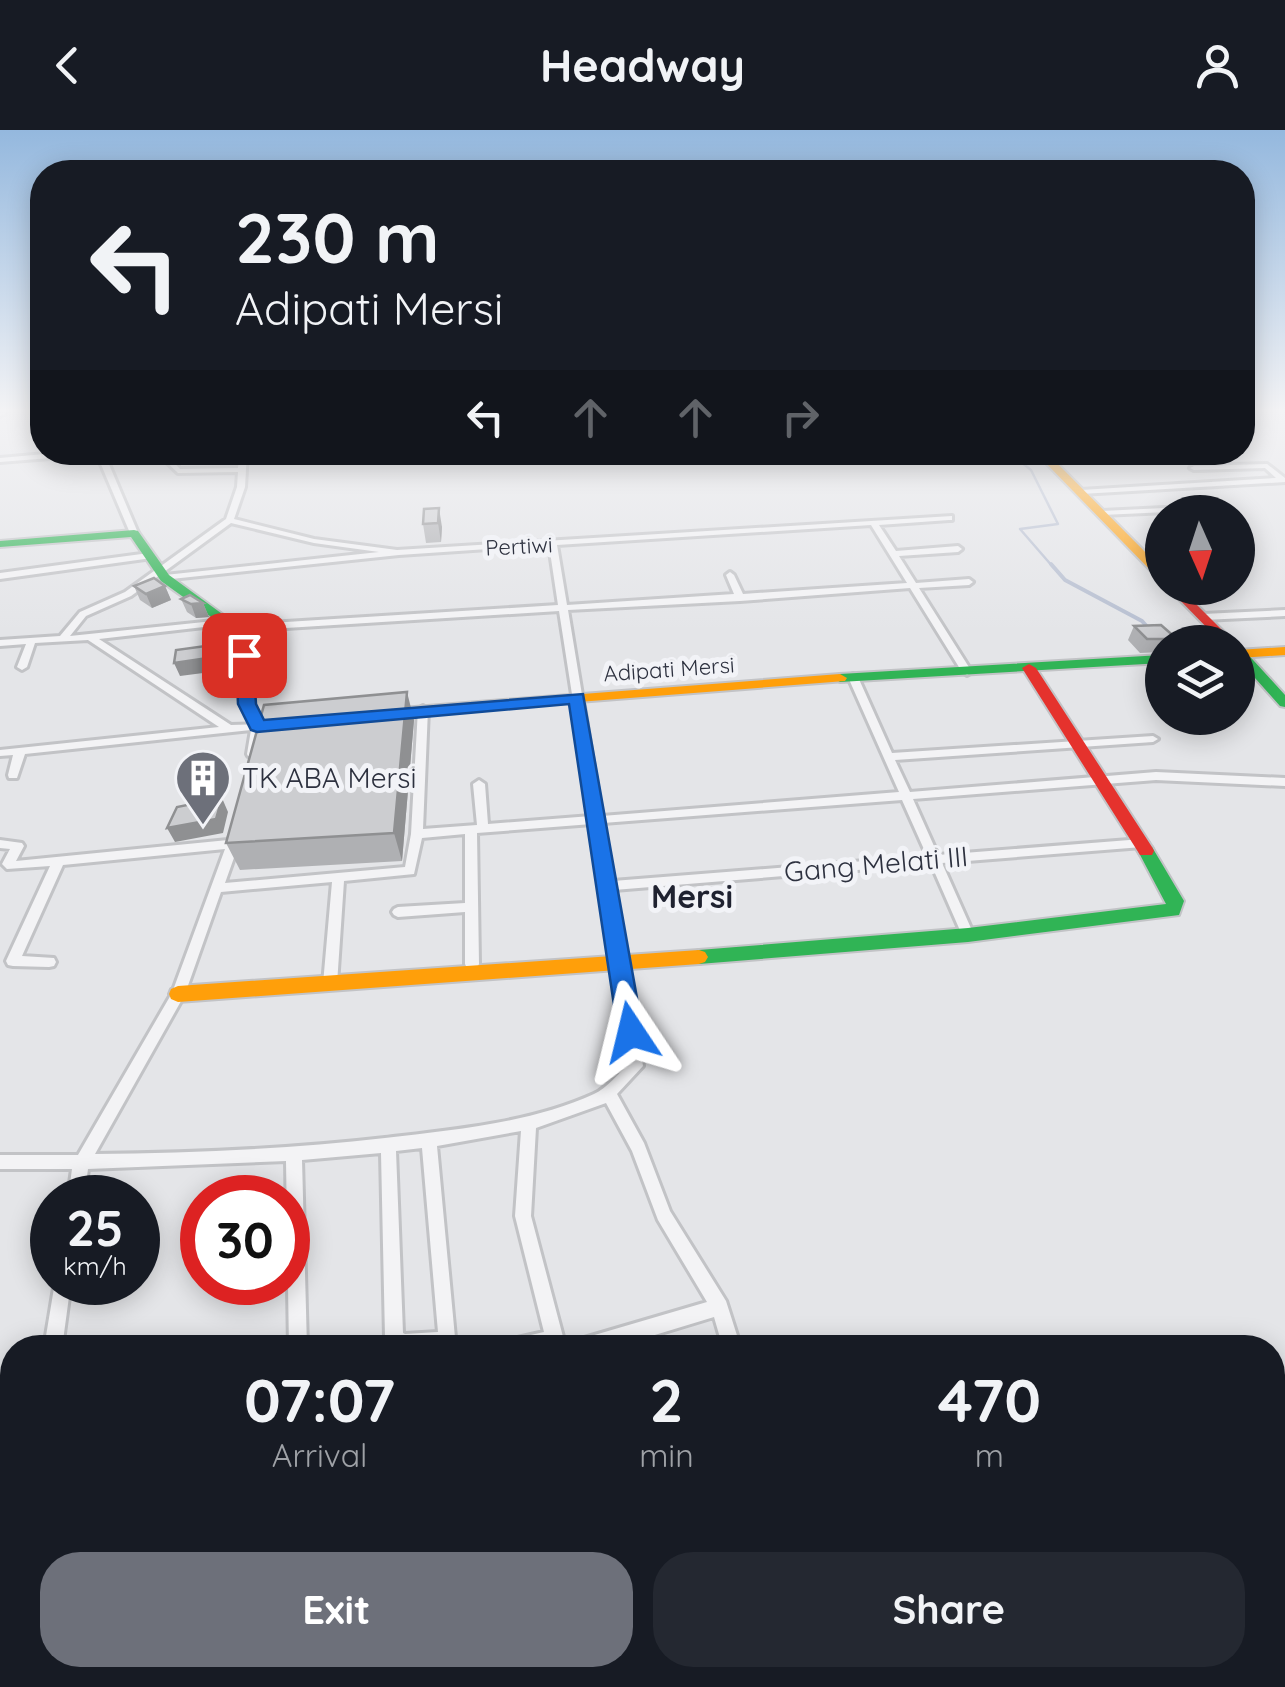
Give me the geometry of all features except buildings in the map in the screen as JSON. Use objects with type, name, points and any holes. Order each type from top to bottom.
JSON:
[{"type":"street","points":[[114,486],[149,556],[168,576],[242,628]]},
{"type":"street","points":[[65,636],[83,614],[168,576],[176,561],[230,520],[238,486]]},
{"type":"street","points":[[1075,486],[1145,557]]},
{"type":"street","points":[[1081,492],[1188,486]]},
{"type":"street","points":[[1102,512],[1145,511]]},
{"type":"street","name":"Pertiwi","points":[[168,576],[400,552],[949,518]]},
{"type":"street","points":[[230,520],[314,541],[373,545],[400,552]]},
{"type":"street","points":[[874,524],[967,672]]},
{"type":"street","points":[[0,544],[134,532]]},
{"type":"street","points":[[0,1162],[84,1164],[294,1156],[429,1139],[529,1125],[609,1093],[632,1077],[636,1066],[610,886],[553,544]]},
{"type":"street","points":[[894,554],[958,550]]},
{"type":"street","points":[[0,576],[149,556]]},
{"type":"street","points":[[730,575],[740,598]]},
{"type":"street","points":[[0,643],[969,582]]},
{"type":"street","points":[[1190,605],[1210,625]]},
{"type":"street","points":[[1203,618],[1285,613]]},
{"type":"street","points":[[242,628],[247,704],[277,724]]},
{"type":"street","points":[[90,637],[231,730]]},
{"type":"street","points":[[22,667],[32,640]]},
{"type":"street","points":[[1255,651],[1285,651]]},
{"type":"street","name":"Adipati Mersi","points":[[371,714],[854,677],[1145,660]]},
{"type":"street","points":[[182,994],[968,935],[1172,910],[1175,901],[1142,843],[1029,668]]},
{"type":"street","points":[[1255,670],[1282,696]]},
{"type":"street","points":[[854,677],[968,935]]},
{"type":"street","points":[[228,888],[410,871],[417,834],[423,709]]},
{"type":"street","points":[[0,753],[277,724]]},
{"type":"street","points":[[247,777],[277,724]]},
{"type":"street","points":[[889,756],[1152,739]]},
{"type":"street","points":[[13,775],[20,751]]},
{"type":"street","points":[[417,834],[1103,780],[1191,776],[1236,782],[1285,782]]},
{"type":"street","points":[[472,964],[470,907],[479,784]]},
{"type":"street","points":[[81,1175],[84,1164],[182,994],[228,888],[237,827]]},
{"type":"street","name":"Gang Melati III","points":[[610,886],[1142,843]]},
{"type":"street","points":[[0,844],[18,846],[4,864]]},
{"type":"street","points":[[4,864],[234,844]]},
{"type":"street","points":[[50,962],[12,963],[58,862]]},
{"type":"street","points":[[330,984],[338,879]]},
{"type":"street","points":[[398,912],[470,907]]},
{"type":"street","points":[[609,1093],[640,1148],[664,1215],[720,1307],[728,1335]]},
{"type":"street","points":[[529,1125],[522,1216],[553,1335]]},
{"type":"street","points":[[429,1139],[447,1335]]},
{"type":"street","points":[[388,1144],[394,1335]]},
{"type":"street","points":[[294,1156],[298,1335]]},
{"type":"street","points":[[55,1335],[60,1305]]},
{"type":"street","points":[[625,1335],[720,1307]]},
{"type":"waterway","points":[[1039,486],[1058,524],[1020,529],[1053,567]]},
{"type":"waterway","points":[[1051,564],[1065,580],[1146,625]]},
{"type":"traffic: fast","points":[[0,544],[134,533],[165,578],[234,627],[244,655],[247,704],[257,726],[279,724]]},
{"type":"traffic: fast","points":[[840,678],[1145,660]]},
{"type":"traffic: fast","points":[[1255,670],[1285,703]]},
{"type":"traffic: fast","points":[[699,957],[968,935],[1173,910],[1175,901],[1146,851]]},
{"type":"traffic: slow","points":[[1073,486],[1145,558]]},
{"type":"traffic: slow","points":[[1255,653],[1285,651]]},
{"type":"traffic: slow","points":[[389,713],[840,678]]},
{"type":"traffic: slow","points":[[178,994],[699,957]]},
{"type":"traffic: jam","points":[[1191,605],[1211,625]]},
{"type":"traffic: jam","points":[[1029,668],[1146,851]]},
{"type":"place","name":"TK ABA Mersi","points":[[203,827]]},
{"type":"district","name":"Mersi","points":[[692,897]]},
{"type":"route","points":[[244,655],[247,704],[257,726],[577,698],[631,1032]]}]
